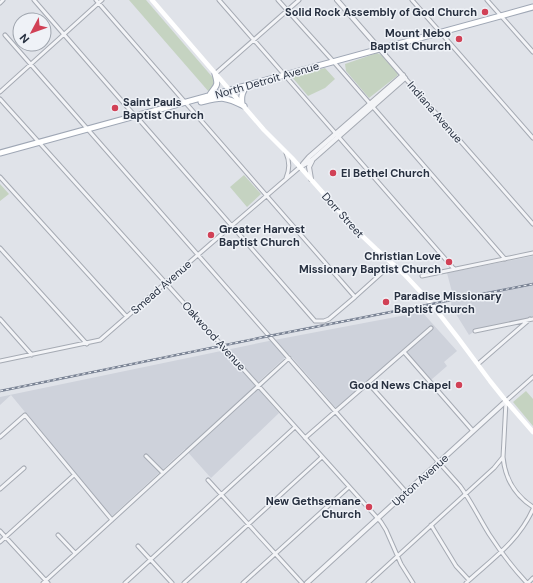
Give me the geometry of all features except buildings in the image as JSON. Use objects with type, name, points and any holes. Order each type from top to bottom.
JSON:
[{"type":"main road","name":"Dorr Street","points":[[152,0],[263,129],[300,167],[356,230],[404,274],[420,291],[454,332],[506,401],[533,432]]},
{"type":"main road","name":"North Detroit Avenue","points":[[0,153],[533,7]]},
{"type":"main road","points":[[210,96],[216,86],[215,74]]},
{"type":"main road","points":[[187,102],[201,102],[222,98],[232,100],[243,105],[242,93],[250,84]]},
{"type":"street","points":[[0,3],[3,0]]},
{"type":"street","points":[[34,0],[314,320],[317,322],[329,320],[385,270]]},
{"type":"street","points":[[0,92],[102,0]]},
{"type":"street","points":[[219,0],[454,270]]},
{"type":"street","points":[[278,0],[333,61],[504,259]]},
{"type":"street","points":[[215,74],[298,0]]},
{"type":"street","name":"Indiana Avenue","points":[[337,0],[533,224]]},
{"type":"street","points":[[412,0],[533,138]]},
{"type":"street","points":[[487,0],[533,52]]},
{"type":"street","points":[[98,2],[187,102],[355,297]]},
{"type":"street","points":[[5,35],[406,492]]},
{"type":"street","name":"Smead Avenue","points":[[0,361],[87,344],[100,340],[267,196],[300,167],[309,157],[337,135],[404,77]]},
{"type":"street","name":"Oakwood Avenue","points":[[0,99],[378,518],[386,530],[403,568],[413,583]]},
{"type":"street","name":"Smead Avenue","points":[[300,167],[312,160],[337,135]]},
{"type":"street","points":[[285,151],[290,165],[286,179]]},
{"type":"street","points":[[311,179],[309,167],[312,160]]},
{"type":"street","points":[[0,177],[127,317]]},
{"type":"street","points":[[0,248],[87,344]]},
{"type":"street","points":[[422,276],[533,254]]},
{"type":"street","points":[[0,319],[32,355]]},
{"type":"street","points":[[478,364],[531,319]]},
{"type":"street","points":[[475,331],[531,319]]},
{"type":"street","points":[[305,438],[431,328]]},
{"type":"street","points":[[404,352],[473,431]]},
{"type":"street","points":[[0,530],[46,582],[75,553],[289,358]]},
{"type":"street","name":"Upton Avenue","points":[[307,583],[533,377]]},
{"type":"street","points":[[368,383],[438,463],[457,482],[466,494],[490,535],[513,567],[528,583],[533,578]]},
{"type":"street","points":[[431,525],[467,582],[511,542],[528,519],[533,508],[520,497],[510,484],[505,469],[503,457],[506,401]]},
{"type":"street","points":[[0,437],[24,415],[112,520]]},
{"type":"street","points":[[125,583],[295,427]]},
{"type":"street","points":[[146,456],[163,473]]},
{"type":"street","points":[[184,583],[322,457]]},
{"type":"street","points":[[368,583],[494,468],[503,457]]},
{"type":"street","points":[[0,489],[24,468]]},
{"type":"street","points":[[0,542],[74,475]]},
{"type":"street","points":[[208,480],[302,583]]},
{"type":"street","points":[[243,583],[349,486]]},
{"type":"street","points":[[58,536],[75,553]]},
{"type":"street","points":[[138,546],[172,583]]},
{"type":"shaded area","points":[[533,256],[533,319],[475,331],[469,335],[451,306],[452,292],[447,273]]},
{"type":"shaded area","points":[[422,312],[457,351],[444,362],[447,366],[431,380],[403,350],[336,408],[289,354],[255,385],[279,413],[211,478],[185,449],[111,517],[11,395],[0,405],[0,397],[269,341]]},
{"type":"green space","points":[[129,0],[146,0],[214,79],[212,89],[209,92]]},
{"type":"green space","points":[[377,53],[381,55],[398,74],[369,98],[346,71],[345,64]]},
{"type":"green space","points":[[325,68],[335,79],[325,88],[308,96],[292,77]]},
{"type":"green space","points":[[244,175],[261,194],[247,207],[230,187]]},
{"type":"green space","points":[[0,184],[9,194],[0,201]]},
{"type":"green space","points":[[526,391],[533,399],[533,426],[513,402]]},
{"type":"railway","points":[[0,391],[533,284]]},
{"type":"place","name":"Solid Rock Assembly of God Church","points":[[485,12]]},
{"type":"place","name":"Mount Nebo Baptist Church","points":[[459,39]]},
{"type":"place","name":"Saint Pauls Baptist Church","points":[[115,108]]},
{"type":"place","name":"El Bethel Church","points":[[333,173]]},
{"type":"place","name":"Greater Harvest Baptist Church","points":[[211,235]]},
{"type":"place","name":"Christian Love Missionary Baptist Church","points":[[449,262]]},
{"type":"place","name":"Paradise Missionary Baptist Church","points":[[386,302]]},
{"type":"place","name":"Good News Chapel","points":[[459,385]]},
{"type":"place","name":"New Gethsemane Church","points":[[369,507]]}]
